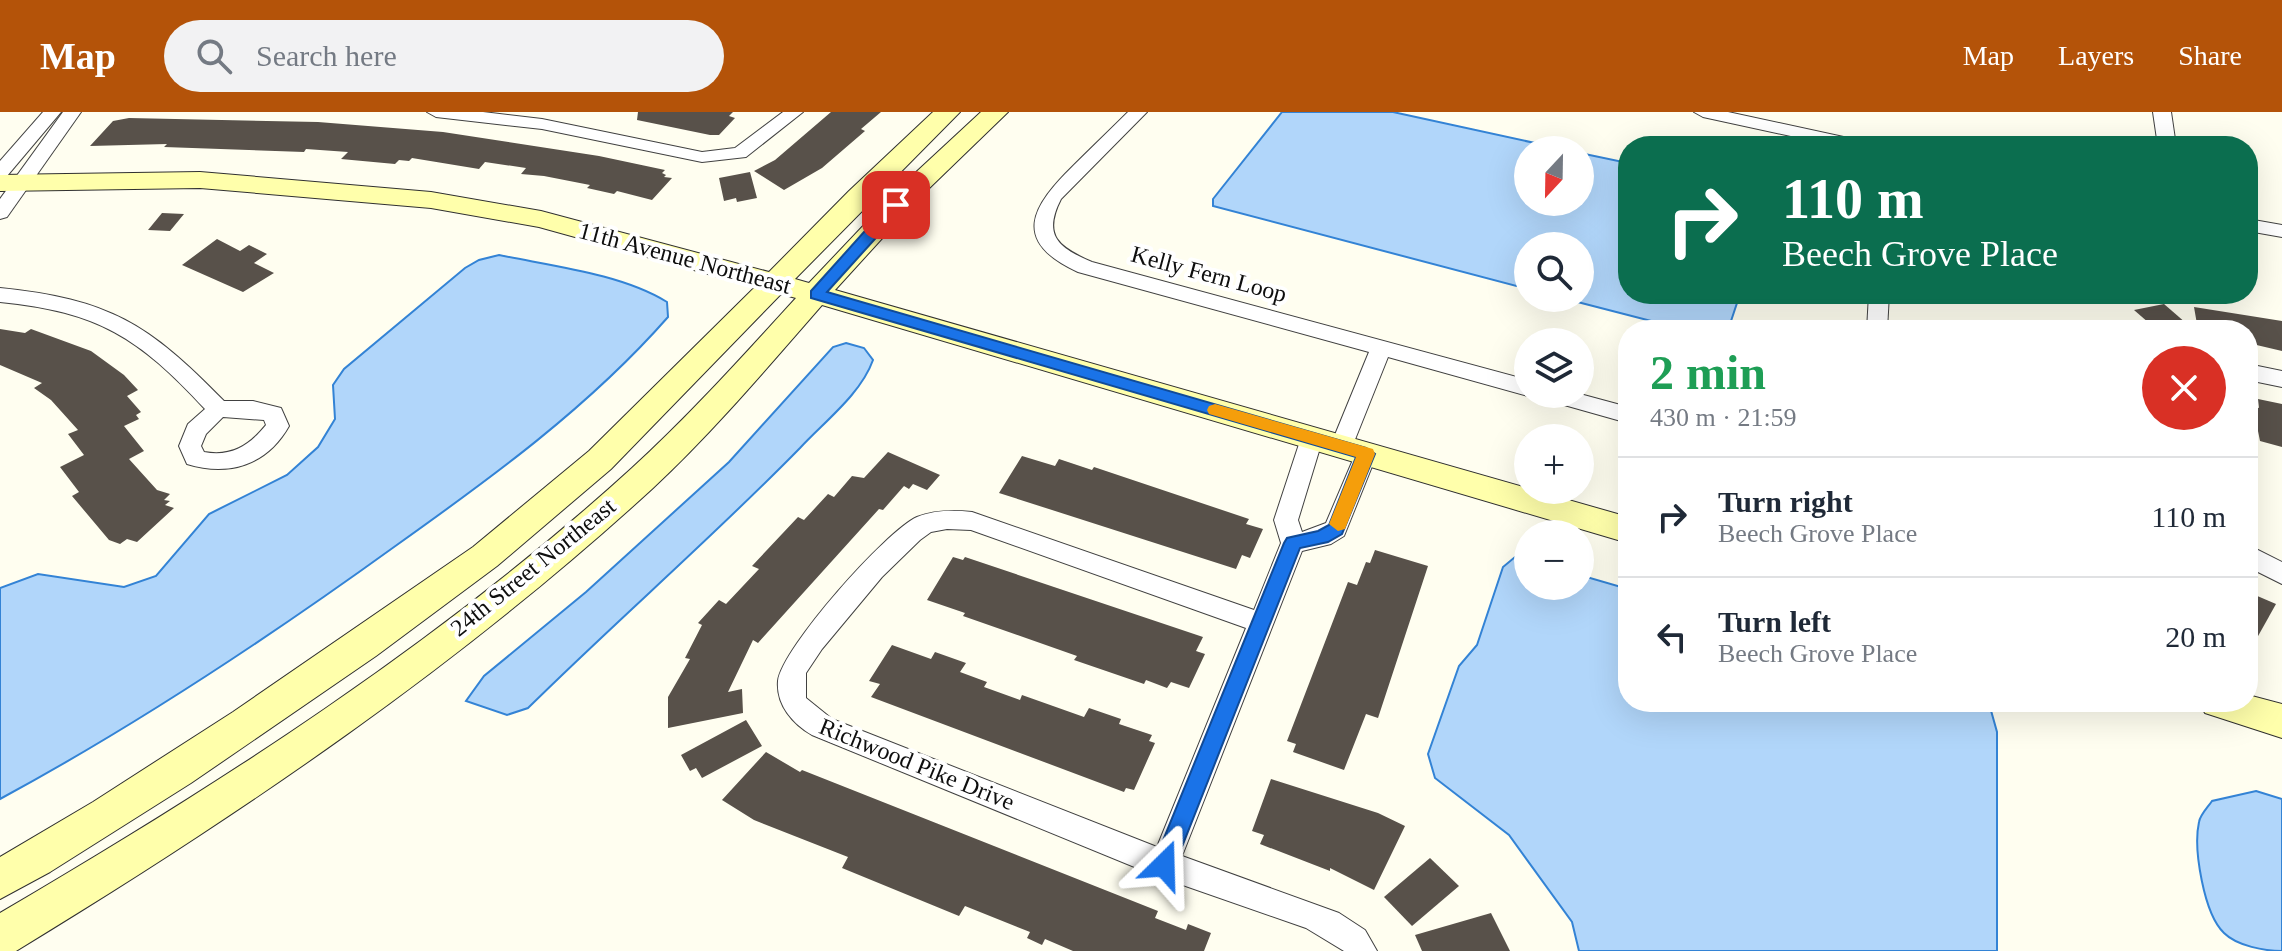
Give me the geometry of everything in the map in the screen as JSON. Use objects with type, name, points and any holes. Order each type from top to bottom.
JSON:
[{"type":"street","points":[[0,213],[6,179],[52,112]]},
{"type":"street","points":[[6,179],[72,112]]},
{"type":"street","points":[[436,112],[542,124],[702,157],[740,153],[794,112]]},
{"type":"street","name":"24th Street Northeast","points":[[0,879],[217,745],[359,649],[513,534],[598,462],[686,379],[856,196],[948,112]]},
{"type":"street","name":"24th Street Northeast","points":[[0,937],[231,794],[393,681],[547,559],[642,478],[723,398],[896,205],[996,112]]},
{"type":"street","name":"Kelly Fern Loop","points":[[1138,112],[1053,196],[1045,209],[1040,221],[1043,236],[1054,250],[1085,267],[1514,384]]},
{"type":"street","points":[[1703,112],[1815,136]]},
{"type":"street","points":[[2162,112],[2166,136]]},
{"type":"street","name":"11th Avenue Northeast","points":[[6,179],[200,180],[431,200],[541,219],[816,294],[1618,527]]},
{"type":"street","points":[[2258,227],[2282,231]]},
{"type":"street","points":[[0,295],[77,310],[144,338],[218,409]]},
{"type":"street","points":[[1293,543],[1322,537],[1336,529],[1381,348]]},
{"type":"street","points":[[2258,374],[2282,379]]},
{"type":"street","points":[[1594,406],[1618,412]]},
{"type":"street","points":[[1164,865],[1293,543],[1286,520],[1312,438]]},
{"type":"street","name":"Richwood Pike Drive","points":[[1262,623],[972,521],[938,520],[925,524],[902,540],[810,644],[793,672],[792,697],[797,709],[822,727],[1164,865],[1327,923],[1357,941],[1362,951]]},
{"type":"street","points":[[2258,561],[2282,574]]},
{"type":"street","points":[[2252,712],[2282,721]]},
{"type":"water","points":[[1282,112],[1393,112],[1514,138],[1514,216],[1594,216],[1594,156],[1618,161],[1618,304],[1737,304],[1731,320],[1647,320],[1594,306],[1594,232],[1514,232],[1514,285],[1213,206],[1213,199]]},
{"type":"water","points":[[499,255],[629,284],[667,302],[668,317],[638,350],[572,411],[430,521],[201,679],[102,741],[0,799],[0,588],[38,574],[124,587],[156,576],[209,514],[287,475],[318,447],[335,419],[333,385],[344,369],[465,268],[479,260]]},
{"type":"water","points":[[846,343],[864,348],[873,360],[851,396],[733,514],[528,708],[507,715],[466,701],[484,676],[586,592],[729,462],[833,347]]},
{"type":"water","points":[[1514,558],[1514,600],[1594,600],[1594,579],[1618,586],[1618,712],[1991,712],[1997,732],[1997,951],[1579,951],[1572,922],[1509,835],[1435,778],[1428,754],[1459,666],[1477,645],[1503,567]]},
{"type":"water","points":[[2256,791],[2282,799],[2282,951],[2252,947],[2224,933],[2211,911],[2199,864],[2199,822],[2212,801]]},
{"type":"building","points":[[638,112],[733,112],[729,116],[735,118],[719,135],[710,135],[637,120]]},
{"type":"building","points":[[831,112],[881,112],[861,129],[865,131],[822,168],[784,190],[754,171],[775,160]]},
{"type":"building","points":[[129,118],[318,122],[443,132],[599,156],[665,170],[662,173],[666,175],[664,177],[672,178],[652,200],[617,191],[614,194],[587,188],[590,185],[521,174],[526,168],[485,162],[479,169],[412,158],[409,161],[399,160],[395,164],[341,159],[348,152],[306,149],[304,152],[164,147],[167,144],[90,146],[113,121]]},
{"type":"building","points":[[750,172],[757,198],[724,201],[719,178]]},
{"type":"building","points":[[162,213],[184,214],[170,231],[148,230]]},
{"type":"building","points":[[217,239],[240,251],[249,245],[267,254],[254,263],[274,273],[243,292],[182,265]]},
{"type":"building","points":[[2164,304],[2182,320],[2146,320],[2134,310]]},
{"type":"building","points":[[2194,307],[2282,321],[2282,351],[2258,345],[2258,320],[2196,320]]},
{"type":"building","points":[[0,329],[25,333],[31,329],[91,351],[124,375],[138,390],[127,396],[141,412],[136,415],[139,419],[124,426],[144,451],[129,459],[157,490],[170,494],[164,500],[170,501],[165,505],[174,508],[137,542],[127,539],[120,544],[109,540],[72,496],[79,492],[60,467],[84,455],[68,434],[78,430],[51,400],[34,388],[42,383],[0,365]]},
{"type":"building","points":[[2258,399],[2282,404],[2282,447],[2260,441]]},
{"type":"building","points":[[888,452],[940,475],[927,490],[913,484],[909,489],[904,486],[883,510],[879,509],[758,643],[753,640],[728,692],[742,689],[743,713],[668,728],[668,697],[690,659],[685,658],[702,625],[698,623],[719,600],[726,604],[759,569],[752,566],[798,517],[804,520],[828,494],[834,497],[852,476],[864,478]]},
{"type":"building","points":[[1022,456],[1055,466],[1059,459],[1092,470],[1094,467],[1249,519],[1246,524],[1263,529],[1250,558],[1242,555],[1236,569],[999,493]]},
{"type":"building","points":[[1375,550],[1428,566],[1378,718],[1366,714],[1344,770],[1293,752],[1296,744],[1287,741],[1348,582],[1357,585],[1366,562],[1370,563]]},
{"type":"building","points":[[953,557],[963,560],[965,557],[1203,637],[1196,651],[1205,654],[1189,688],[1171,682],[1167,688],[1146,680],[1144,684],[1074,660],[1077,656],[927,600]]},
{"type":"building","points":[[2258,596],[2276,604],[2258,636]]},
{"type":"building","points":[[892,645],[931,659],[935,652],[966,663],[960,672],[987,682],[984,687],[1020,700],[1022,695],[1084,717],[1089,708],[1121,719],[1119,724],[1152,735],[1149,741],[1155,743],[1134,790],[1126,788],[1124,792],[871,697],[880,684],[869,681]]},
{"type":"building","points":[[746,720],[762,746],[702,778],[696,768],[690,771],[681,755]]},
{"type":"building","points":[[766,752],[800,772],[802,770],[1158,911],[1155,918],[1186,930],[1188,924],[1211,933],[1204,951],[1073,951],[1045,939],[1042,945],[1027,938],[1030,932],[965,906],[959,916],[842,868],[848,857],[754,820],[722,800]]},
{"type":"building","points":[[1271,779],[1378,813],[1405,826],[1374,890],[1330,868],[1330,871],[1260,844],[1264,835],[1252,831]]},
{"type":"building","points":[[1430,858],[1459,886],[1412,926],[1384,897]]},
{"type":"building","points":[[1491,913],[1510,951],[1422,951],[1415,935]]},
{"type":"slow traffic","points":[[1215,410],[1366,454],[1338,524]]},
{"type":"route","points":[[896,205],[816,294],[1366,454],[1336,529],[1322,537],[1293,543],[1164,865]]}]
